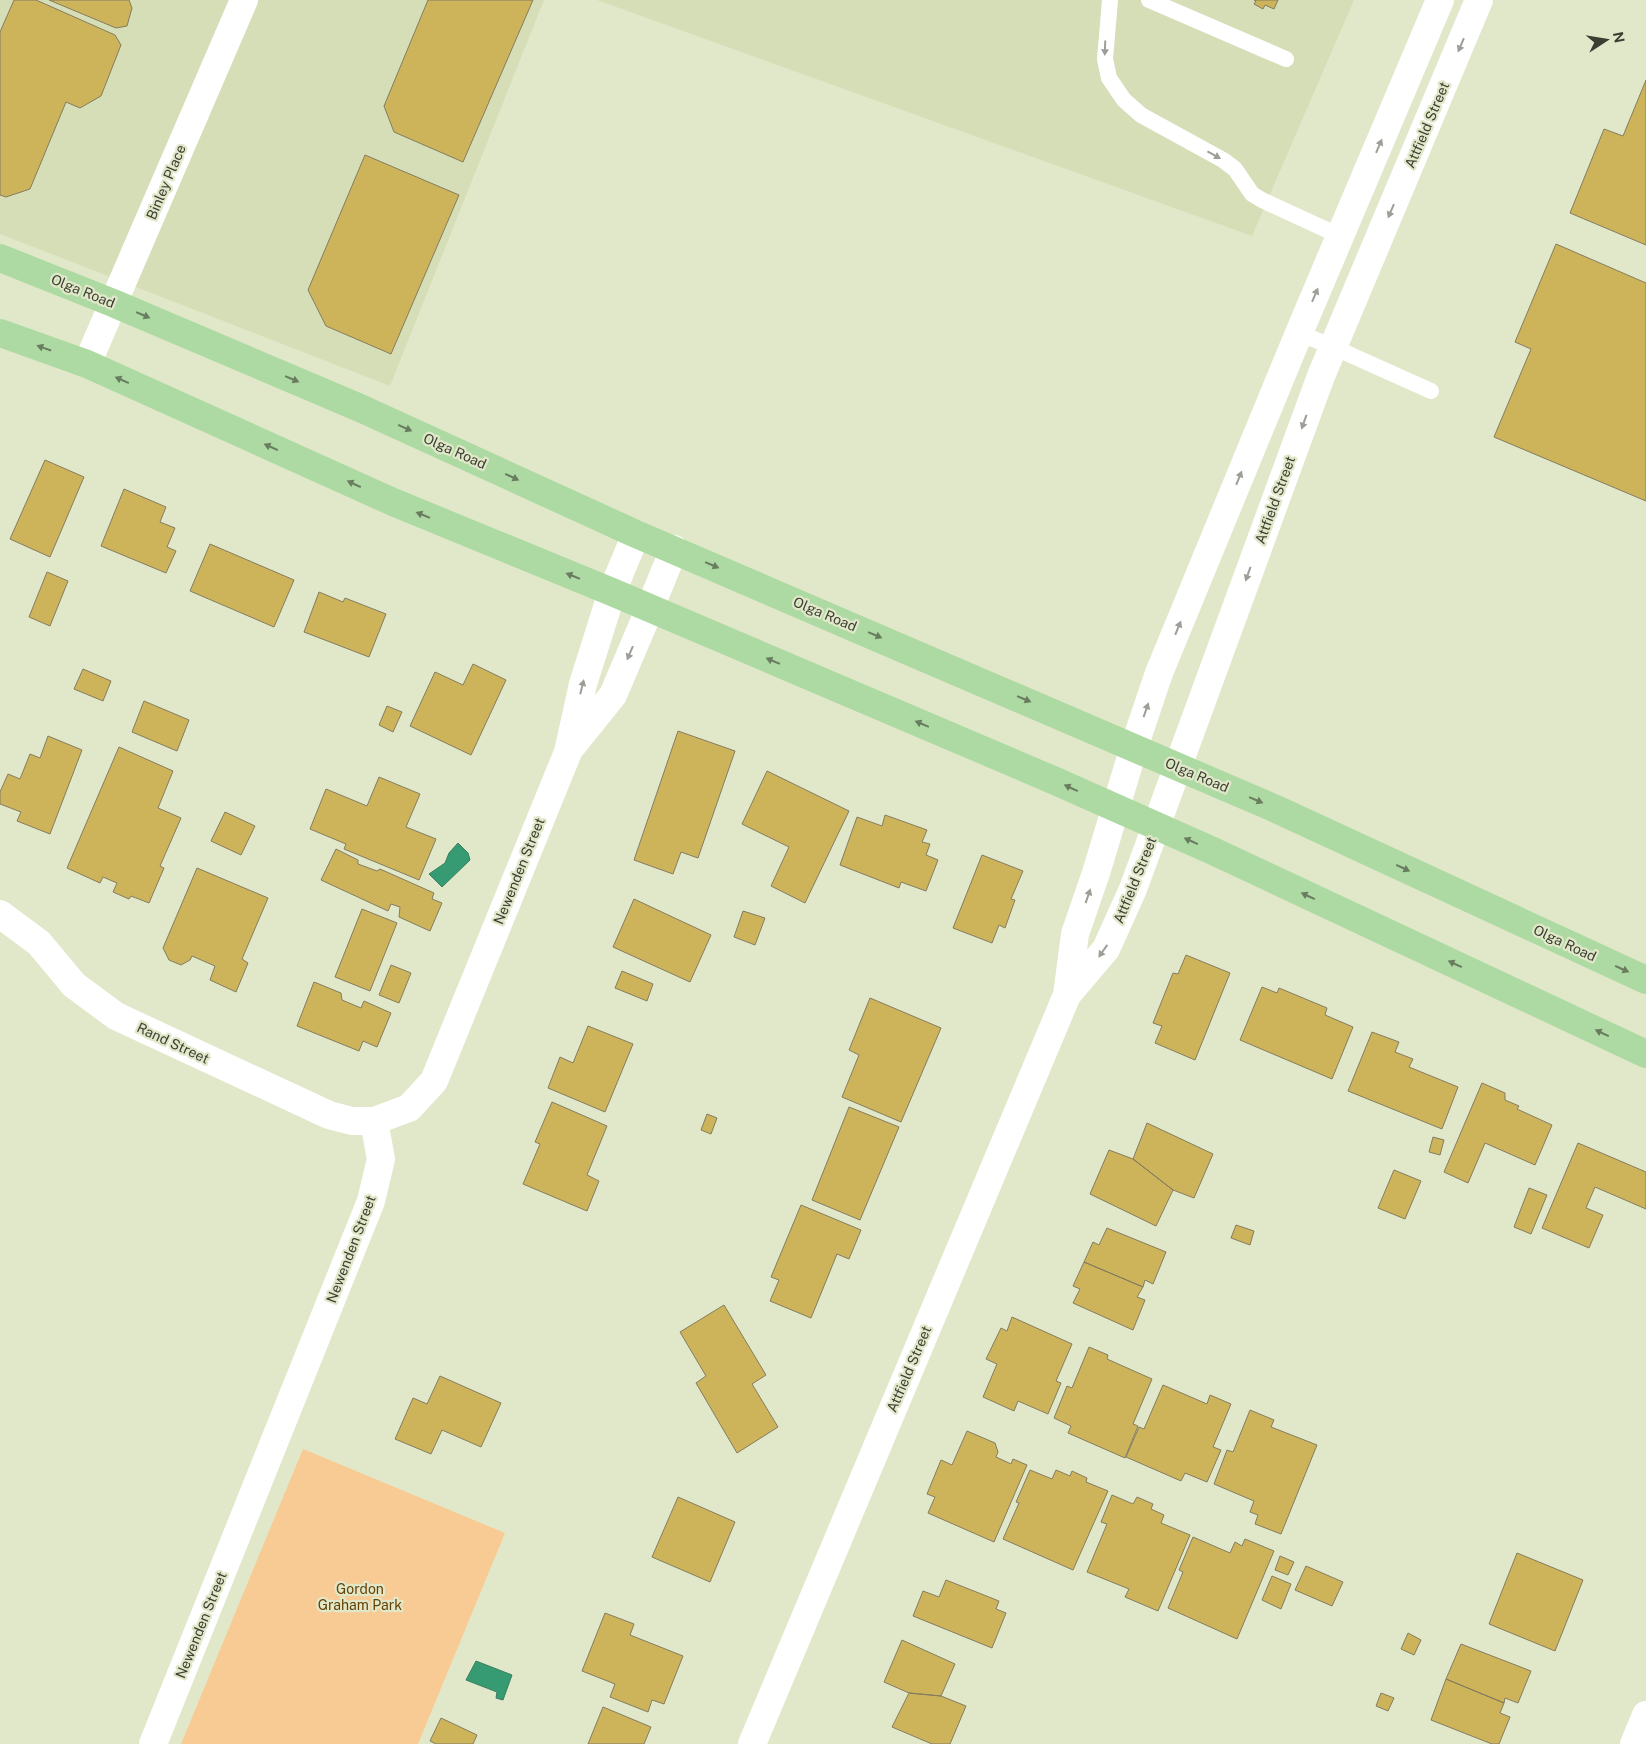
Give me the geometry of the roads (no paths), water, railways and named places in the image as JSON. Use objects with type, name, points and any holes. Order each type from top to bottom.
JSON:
[{"type":"main road","name":"Olga Road","points":[[0,258],[113,303],[360,408],[636,534],[1276,809],[1646,980]]},
{"type":"main road","points":[[0,333],[87,364],[393,502],[650,608],[1053,780],[1157,826],[1646,1054]]},
{"type":"street","name":"Binley Place","points":[[87,364],[244,0]]},
{"type":"street","name":"Attfield Street","points":[[752,1744],[1066,995],[1075,934],[1159,673],[1299,333],[1440,0]]},
{"type":"street","name":"Attfield Street","points":[[1066,995],[1106,949],[1133,889],[1179,767],[1207,684],[1333,347],[1480,0]]},
{"type":"street","name":"Newenden Street","points":[[153,1744],[371,1201],[381,1159],[374,1121],[409,1108],[434,1081],[568,752],[583,684],[612,592],[636,534]]},
{"type":"street","name":"Newenden Street","points":[[568,752],[613,695],[674,549]]},
{"type":"street","name":"Rand Street","points":[[0,914],[39,943],[74,985],[116,1016],[329,1116],[352,1121],[374,1121]]},
{"type":"street","points":[[1634,1744],[1646,1715]]},
{"type":"lane","points":[[1110,0],[1105,59],[1109,78],[1124,100],[1141,115],[1223,160],[1235,169],[1241,181],[1252,194],[1340,236]]},
{"type":"lane","points":[[1149,0],[1286,58]]},
{"type":"lane","points":[[1299,333],[1431,391]]},
{"type":"park label","name":"Gordon Graham Park","points":[[360,1598]]}]
